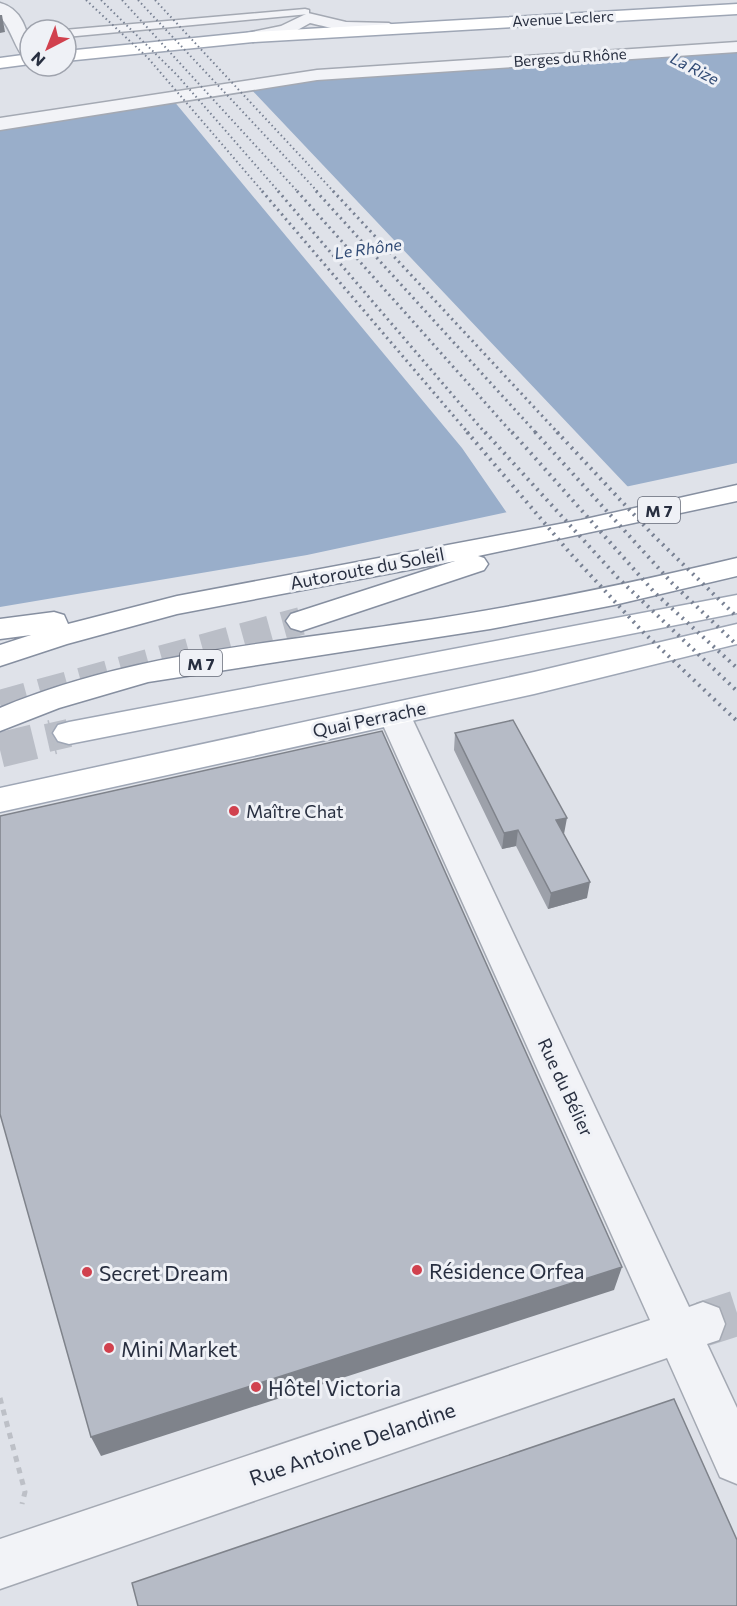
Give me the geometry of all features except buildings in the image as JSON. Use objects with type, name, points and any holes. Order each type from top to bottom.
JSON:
[{"type":"main road","name":"Avenue Leclerc","points":[[78,38],[302,8],[665,0]]},
{"type":"main road","name":"Avenue Leclerc","points":[[78,55],[254,37],[737,9]]},
{"type":"main road","points":[[0,48],[18,47]]},
{"type":"main road","points":[[0,63],[18,53]]},
{"type":"main road","name":"Autoroute du Soleil","points":[[0,656],[58,636],[177,605],[581,528],[737,492]]},
{"type":"main road","points":[[301,621],[581,528]]},
{"type":"main road","name":"M 7","points":[[0,720],[89,687],[176,666],[409,632],[737,567]]},
{"type":"main road","points":[[69,733],[737,604]]},
{"type":"main road","points":[[0,629],[177,605]]},
{"type":"main road","name":"Quai Perrache","points":[[0,800],[394,714],[737,634]]},
{"type":"street","name":"Avenue Leclerc","points":[[254,37],[286,30],[302,8],[322,1]]},
{"type":"street","points":[[0,8],[18,27]]},
{"type":"street","name":"Avenue Leclerc","points":[[302,8],[346,27],[389,28]]},
{"type":"street","name":"Berges du Rhône","points":[[0,124],[307,76],[737,47]]},
{"type":"street","name":"Rue du Bélier","points":[[394,714],[690,1328],[737,1460]]},
{"type":"street","name":"Rue Antoine Delandine","points":[[0,1564],[690,1328]]},
{"type":"lane","points":[[78,32],[302,8]]},
{"type":"path","points":[[0,1398],[25,1492],[21,1511]]},
{"type":"water","points":[[737,51],[737,463],[307,555],[0,607],[0,130],[319,79]]},
{"type":"pier","points":[[249,87],[630,489],[509,516],[462,448],[173,100]]},
{"type":"tunnel","points":[[0,704],[301,621]]},
{"type":"tunnel","points":[[47,738],[69,733]]},
{"type":"tunnel","points":[[0,750],[53,737]]},
{"type":"tunnel","points":[[703,1324],[737,1313]]},
{"type":"railway","points":[[86,0],[148,58],[263,192]]},
{"type":"railway","points":[[101,0],[177,75],[279,192]]},
{"type":"railway","points":[[122,0],[298,192]]},
{"type":"railway","points":[[138,0],[318,192]]},
{"type":"railway","points":[[155,0],[334,192]]},
{"type":"railway","points":[[262,191],[469,434]]},
{"type":"railway","points":[[278,191],[486,434]]},
{"type":"railway","points":[[297,191],[513,434]]},
{"type":"railway","points":[[316,191],[537,434]]},
{"type":"railway","points":[[333,191],[559,434]]},
{"type":"railway","points":[[467,432],[570,553],[642,631],[737,721]]},
{"type":"railway","points":[[485,432],[618,578],[737,691]]},
{"type":"railway","points":[[512,432],[655,593],[737,668]]},
{"type":"railway","points":[[535,432],[672,583],[737,645]]},
{"type":"railway","points":[[557,432],[653,535],[737,617]]},
{"type":"place","name":"Maître Chat","points":[[234,811]]},
{"type":"place","name":"Résidence Orfea","points":[[417,1270]]},
{"type":"place","name":"Secret Dream","points":[[87,1272]]},
{"type":"place","name":"Mini Market","points":[[109,1348]]},
{"type":"place","name":"Hôtel Victoria","points":[[256,1387]]},
{"type":"water label","name":"La Rize","points":[[695,68]]},
{"type":"water label","name":"Le Rhône","points":[[368,248]]}]
